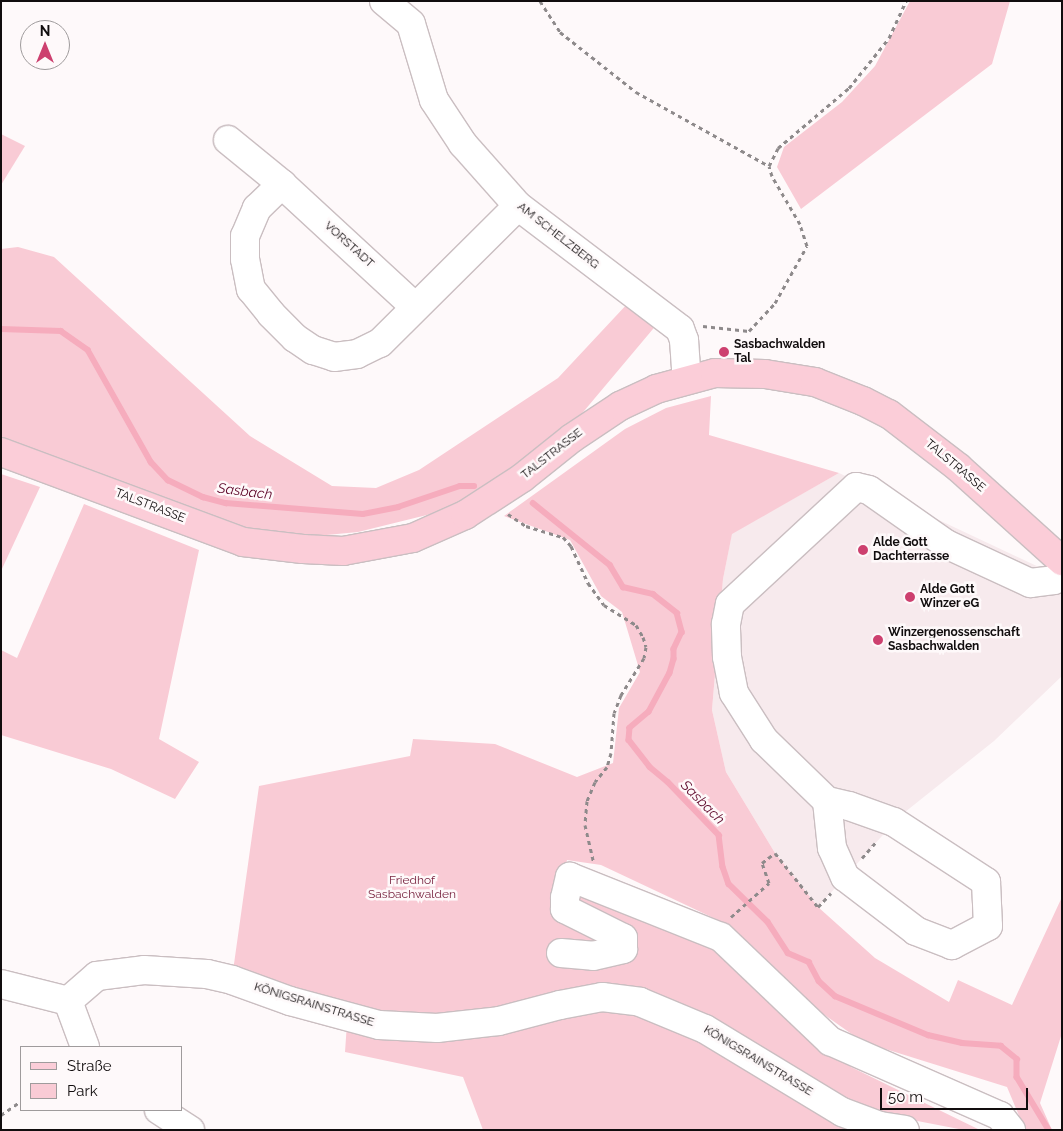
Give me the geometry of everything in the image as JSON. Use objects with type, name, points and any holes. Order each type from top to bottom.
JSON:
[{"type":"main road","name":"TALSTRASSE","points":[[1,452],[243,542],[303,550],[343,551],[413,538],[457,519],[522,478],[572,438],[620,406],[656,389],[687,379],[715,373],[743,372],[787,376],[815,382],[863,401],[914,431],[959,468],[1062,561]]},
{"type":"street","name":"AM SCHELZBERG","points":[[384,1],[416,13],[434,100],[463,144],[518,206],[680,329]]},
{"type":"street","name":"VORSTADT","points":[[228,140],[282,184],[414,306]]},
{"type":"street","points":[[282,184],[257,208],[245,236],[244,259],[251,289],[271,314],[295,338],[314,350],[334,357],[357,354],[380,343],[414,306],[518,206]]},
{"type":"street","points":[[680,329],[684,340],[687,379]]},
{"type":"street","points":[[827,801],[832,848],[845,877],[916,932],[952,945],[988,926],[986,882],[894,822],[849,806],[827,801],[764,740],[734,693],[726,657],[726,624],[730,604],[856,486],[869,490],[946,544],[1030,583],[1054,580],[1062,572]]},
{"type":"street","points":[[561,954],[593,956],[624,949],[623,938],[565,908],[565,898],[570,877],[721,937],[830,1041],[1000,1116],[1011,1130]]},
{"type":"street","name":"KÖNIGSRAINSTRASSE","points":[[68,1001],[97,976],[144,970],[207,974],[290,1001],[379,1025],[437,1028],[499,1021],[560,1005],[602,997],[640,1002],[706,1028],[842,1112],[880,1126],[905,1130]]},
{"type":"street","points":[[1,984],[68,1001],[84,1046]]},
{"type":"street","points":[[161,1111],[190,1130]]},
{"type":"path","points":[[540,1],[560,32],[636,92],[769,166]]},
{"type":"path","points":[[680,329],[703,326],[749,331],[775,303],[806,246],[800,224],[772,176],[769,166],[778,148],[849,88],[889,38],[906,1]]},
{"type":"path","points":[[504,510],[526,526],[563,537],[571,546],[588,583],[604,604],[636,625],[644,637],[644,658],[621,695],[614,713],[611,753],[607,766],[595,782],[587,801],[585,825],[600,888]]},
{"type":"path","points":[[732,916],[757,894]]},
{"type":"path","points":[[1,1116],[20,1102]]},
{"type":"shaded area","points":[[839,473],[1041,568],[1062,591],[1062,676],[994,741],[900,816],[818,907],[775,853],[726,772],[712,710],[723,579],[732,533]]},
{"type":"green space","points":[[910,1],[1010,1],[992,64],[801,209],[777,167],[784,147],[842,102],[875,66]]},
{"type":"green space","points":[[1,134],[25,146],[1,185]]},
{"type":"green space","points":[[18,247],[54,257],[250,436],[332,486],[376,488],[419,470],[558,378],[629,302],[658,323],[579,417],[505,476],[439,512],[358,532],[295,538],[246,531],[48,455],[1,440],[1,249]]},
{"type":"green space","name":"Friedhof Sasbachwalden","points":[[711,396],[709,435],[839,473],[732,534],[723,579],[712,710],[726,772],[775,853],[818,907],[875,958],[949,1002],[958,980],[1012,1005],[1062,897],[1062,1033],[1040,1103],[1052,1130],[1025,1130],[1007,1087],[863,1042],[775,980],[722,922],[601,865],[567,860],[561,888],[719,945],[777,1002],[851,1067],[980,1130],[964,1130],[881,1114],[821,1088],[638,993],[441,1018],[383,1014],[233,971],[259,786],[410,756],[413,739],[495,744],[577,777],[613,763],[619,708],[640,672],[622,612],[601,596],[570,540],[504,516],[625,429],[666,408]]},
{"type":"green space","points":[[1,474],[40,487],[1,571]]},
{"type":"green space","points":[[84,504],[199,550],[159,739],[199,762],[175,799],[111,769],[1,735],[1,650],[17,658]]},
{"type":"green space","points":[[583,1009],[658,1017],[872,1130],[483,1130],[463,1077],[345,1052],[347,1023]]},
{"type":"waterway","name":"Sasbach","points":[[1,329],[61,331],[88,350],[151,462],[168,480],[203,497],[226,503],[363,514],[398,507],[460,486],[474,486]]},
{"type":"waterway","name":"Sasbach","points":[[533,503],[610,565],[623,587],[653,594],[677,613],[682,632],[674,649],[674,659],[670,673],[649,712],[630,728],[629,740],[650,767],[668,782],[719,835],[723,867],[729,884],[768,922],[788,953],[809,962],[819,981],[835,996],[928,1035],[962,1043],[1001,1046],[1017,1059],[1017,1077],[1049,1130]]},
{"type":"place","name":"Sasbachwalden Tal","points":[[724,352]]},
{"type":"place","name":"Alde Gott Dachterrasse","points":[[863,550]]},
{"type":"place","name":"Alde Gott Winzer eG","points":[[910,597]]},
{"type":"place","name":"Winzergenossenschaft Sasbachwalden","points":[[878,640]]}]
